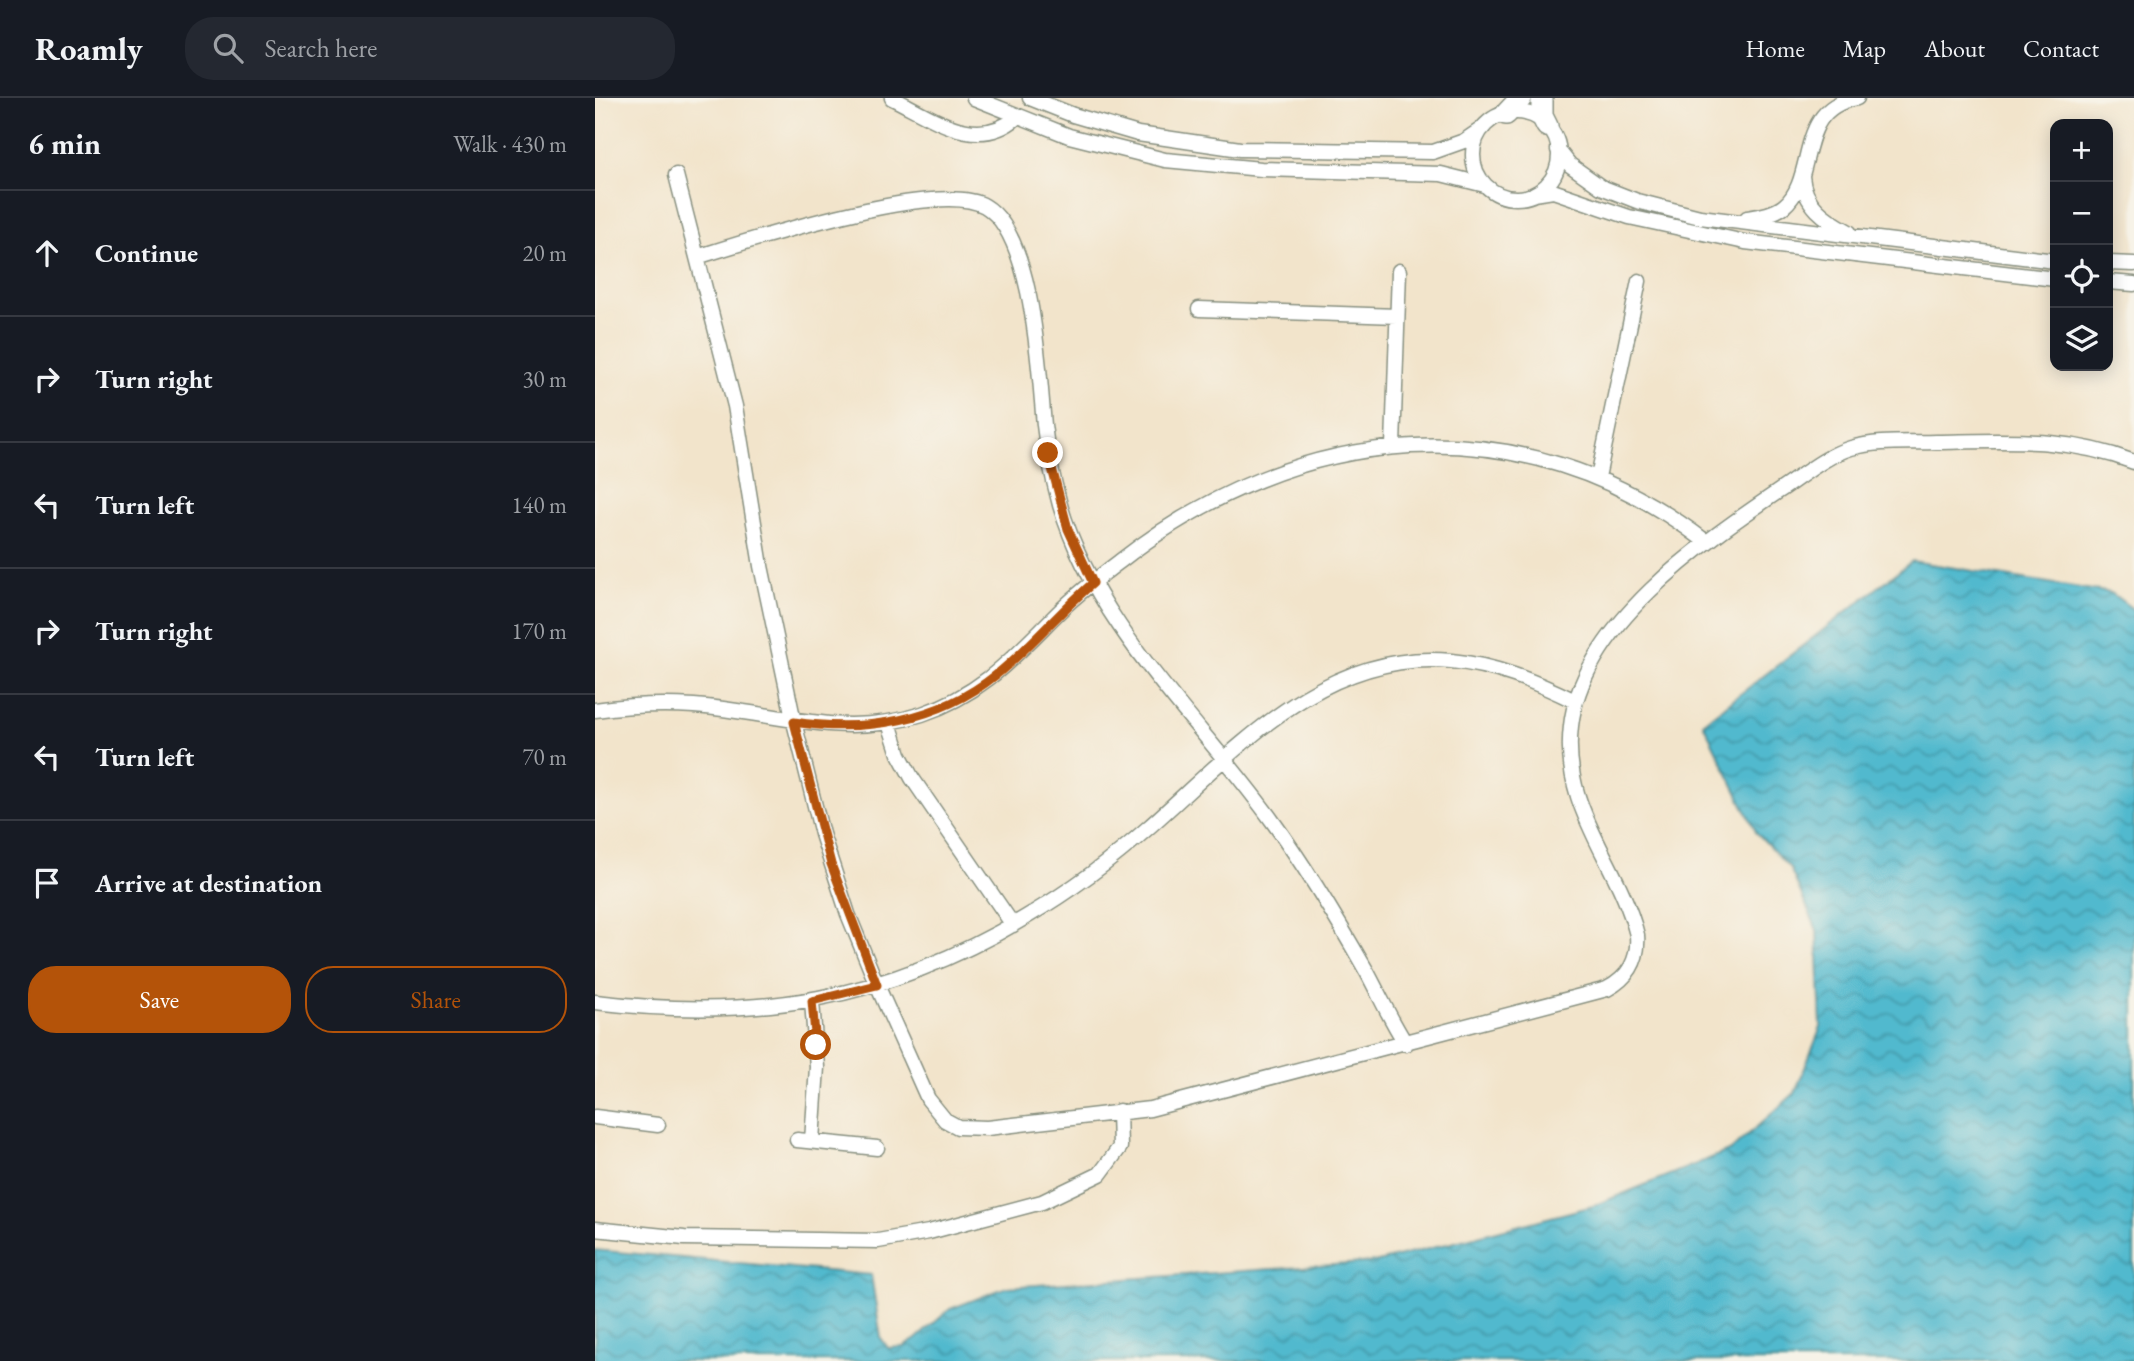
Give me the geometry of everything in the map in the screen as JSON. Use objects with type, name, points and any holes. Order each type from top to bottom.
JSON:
[{"type":"highway","points":[[1506,114],[1521,98]]},
{"type":"highway","points":[[1542,98],[1542,117],[1547,126]]},
{"type":"street","points":[[892,98],[972,133],[1004,129],[1017,117]]},
{"type":"street","points":[[974,98],[1069,136],[1165,160],[1261,169],[1441,174],[1485,185],[1508,197],[1553,191],[1629,217],[1745,242],[2050,278]]},
{"type":"street","points":[[1030,98],[1073,115],[1138,134],[1230,148],[1433,152],[1451,148],[1506,114],[1532,116],[1547,126],[1570,165],[1601,187],[1637,201],[1700,217],[2050,260]]},
{"type":"street","points":[[1732,221],[1767,214],[1783,206],[1795,192],[1811,135],[1821,120],[1835,107],[1857,98]]},
{"type":"street","points":[[1483,128],[1473,152],[1476,170],[1485,185]]},
{"type":"street","points":[[1534,194],[1553,176],[1559,150]]},
{"type":"street","points":[[1802,167],[1803,188],[1813,206],[1825,219],[1855,236]]},
{"type":"street","points":[[676,175],[735,406],[761,566],[794,722],[831,864],[877,985],[927,1098],[951,1124],[996,1128],[1150,1108],[1406,1044],[1597,993],[1617,984],[1632,967],[1638,946],[1635,924],[1590,830],[1574,788],[1569,743],[1575,701],[1590,666],[1622,622],[1705,541],[1824,461],[1865,445],[2056,441],[2095,449],[2134,462]]},
{"type":"street","points":[[697,257],[808,223],[930,200],[967,199],[990,210],[1009,235],[1019,263],[1035,330],[1053,479],[1068,529],[1093,583],[1147,663],[1273,822],[1317,887],[1406,1044]]},
{"type":"street","points":[[2113,263],[2134,264]]},
{"type":"street","points":[[1393,446],[1399,271]]},
{"type":"street","points":[[1598,477],[1639,281]]},
{"type":"street","points":[[2113,282],[2134,284]]},
{"type":"street","points":[[1199,309],[1397,316]]},
{"type":"street","points":[[595,710],[675,704],[834,726],[890,723],[925,713],[980,686],[1011,662],[1093,583],[1150,539],[1238,489],[1313,460],[1393,446],[1442,444],[1487,448],[1538,458],[1598,477],[1663,511],[1705,541]]},
{"type":"street","points":[[595,1002],[711,1011],[812,1001],[877,985],[938,962],[1013,925],[1095,871],[1259,729],[1315,691],[1377,666],[1430,660],[1465,663],[1519,677],[1575,701]]},
{"type":"street","points":[[890,723],[899,754],[912,778],[1013,925]]},
{"type":"street","points":[[812,1001],[817,1067],[812,1141]]},
{"type":"street","points":[[595,1230],[684,1238],[878,1241],[929,1232],[1042,1202],[1100,1174],[1120,1147],[1119,1111]]},
{"type":"street","points":[[595,1117],[658,1125]]},
{"type":"street","points":[[796,1140],[877,1148]]},
{"type":"water","points":[[1912,561],[2111,593],[2134,610],[2134,1361],[595,1361],[595,1250],[871,1275],[881,1338],[888,1348],[903,1347],[950,1309],[1007,1287],[1378,1262],[1593,1206],[1731,1150],[1795,1093],[1821,1027],[1817,930],[1790,868],[1757,833],[1703,723]]},
{"type":"route","points":[[816,1045],[812,1001],[877,985],[831,864],[794,722],[834,726],[890,723],[946,705],[996,675],[1093,583],[1068,529],[1048,453]]}]
